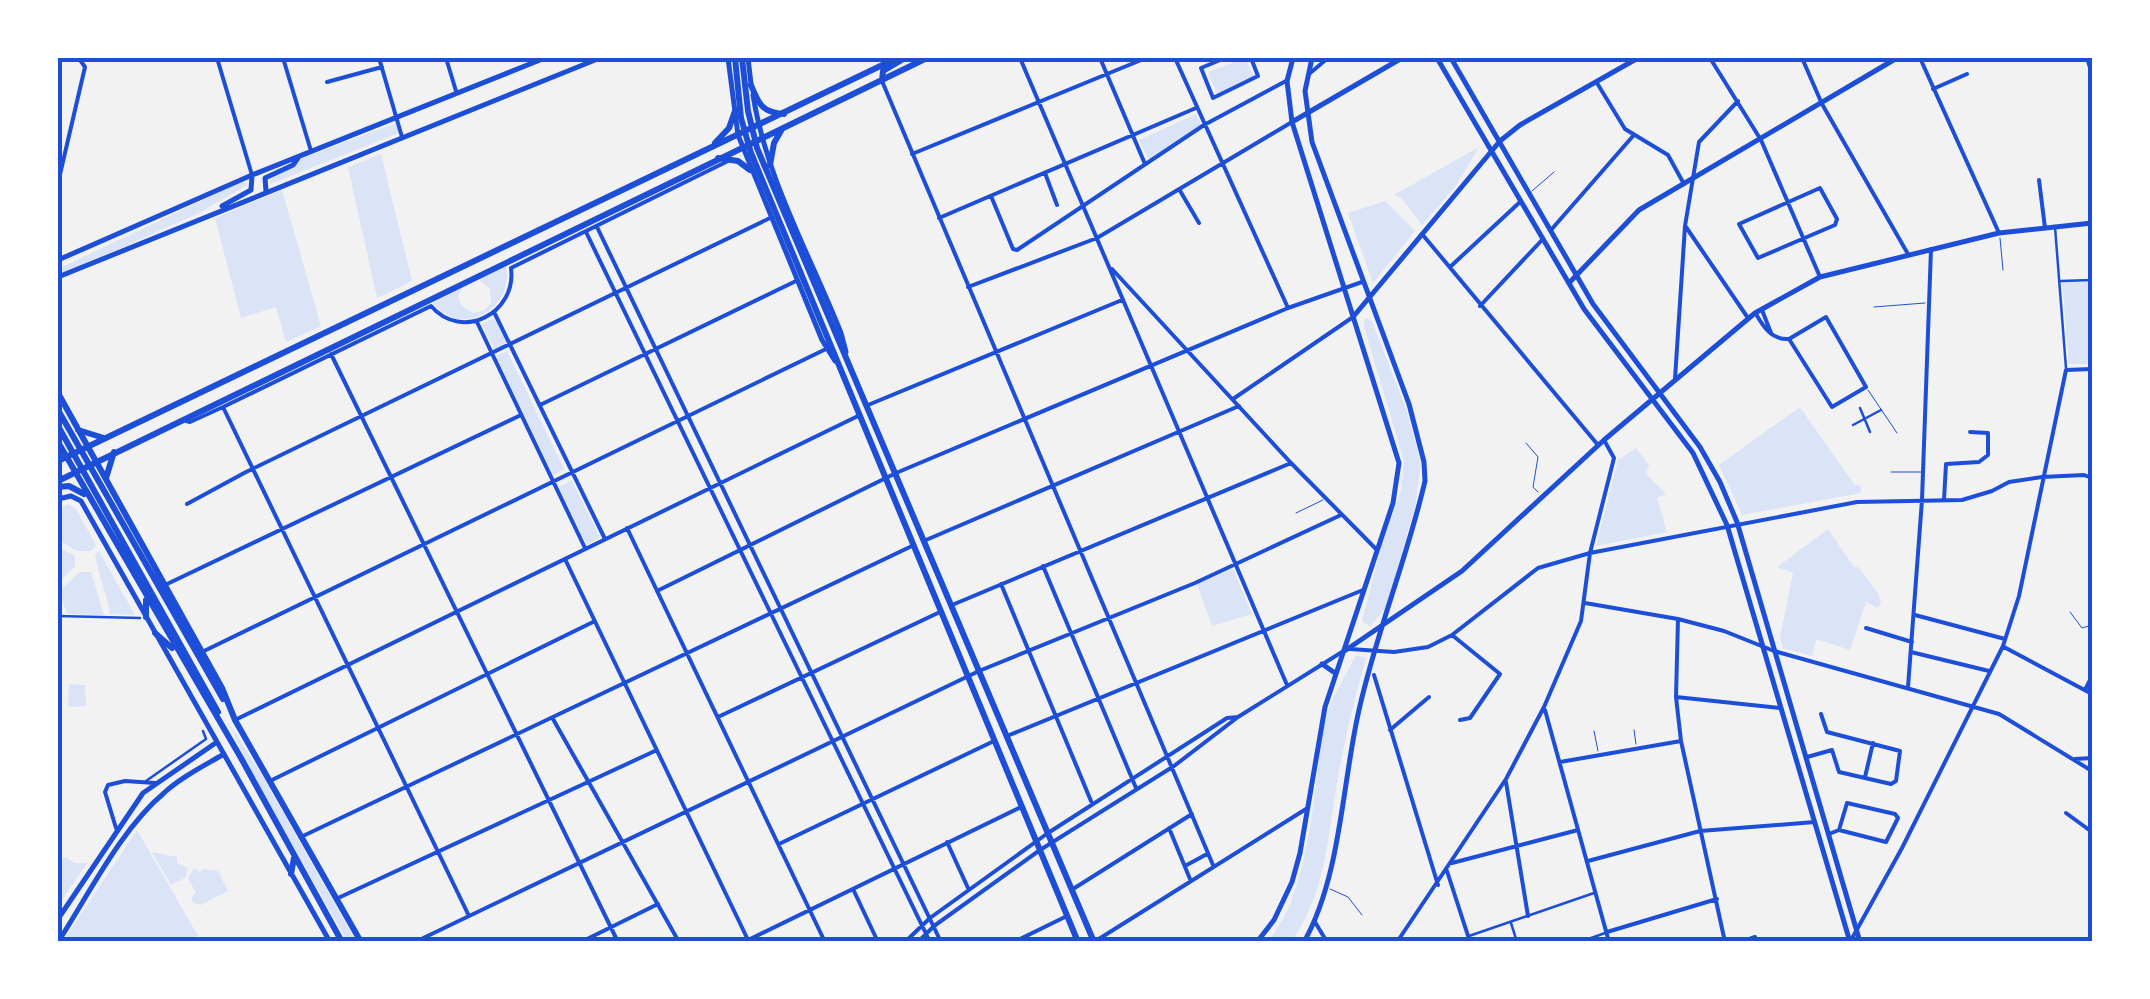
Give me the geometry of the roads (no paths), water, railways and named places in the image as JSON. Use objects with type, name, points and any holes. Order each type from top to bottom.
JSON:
[{"type":"main road","points":[[58,260],[252,175],[545,58]]},
{"type":"main road","points":[[58,277],[600,58]]},
{"type":"main road","points":[[731,58],[742,147],[796,281],[832,355]]},
{"type":"main road","points":[[731,58],[751,152],[1078,942]]},
{"type":"main road","points":[[745,58],[758,127],[770,165],[842,333],[845,352]]},
{"type":"main road","points":[[745,58],[748,111],[757,148],[1094,942]]},
{"type":"main road","points":[[62,460],[896,58]]},
{"type":"main road","points":[[882,82],[883,71],[905,58]]},
{"type":"main road","points":[[58,484],[96,460],[927,58]]},
{"type":"main road","points":[[1258,942],[1274,920],[1292,882],[1325,707],[1393,503],[1399,463],[1292,122],[1287,81],[1293,58]]},
{"type":"main road","points":[[1304,942],[1326,887],[1360,706],[1425,481],[1409,404],[1312,142],[1306,76],[1312,58]]},
{"type":"main road","points":[[1292,122],[1402,58]]},
{"type":"main road","points":[[1437,58],[1584,309],[1693,454],[1728,525],[1850,942]]},
{"type":"main road","points":[[1451,58],[1593,304],[1700,448],[1720,482],[1737,522],[1860,942]]},
{"type":"main road","points":[[1353,317],[1500,141],[1520,125],[1638,58]]},
{"type":"main road","points":[[1569,283],[1639,210],[1897,58]]},
{"type":"main road","points":[[751,85],[759,106],[765,111],[785,114]]},
{"type":"main road","points":[[710,148],[729,128],[735,111]]},
{"type":"main road","points":[[770,165],[774,143],[783,128]]},
{"type":"main road","points":[[266,191],[265,178],[293,165],[300,156]]},
{"type":"main road","points":[[717,158],[732,159],[750,170]]},
{"type":"main road","points":[[211,213],[252,190],[252,175]]},
{"type":"main road","points":[[1346,650],[1462,571],[1598,445],[1755,314],[1820,277],[1999,233],[2092,223]]},
{"type":"main road","points":[[58,392],[202,652],[226,703]]},
{"type":"main road","points":[[58,410],[361,942]]},
{"type":"main road","points":[[58,426],[342,942]]},
{"type":"main road","points":[[78,430],[106,438]]},
{"type":"main road","points":[[58,442],[62,460],[74,472],[143,617],[330,942]]},
{"type":"main road","points":[[106,479],[114,452]]},
{"type":"main road","points":[[58,484],[73,488],[110,536],[241,758]]},
{"type":"main road","points":[[58,499],[74,496],[86,502]]},
{"type":"main road","points":[[110,536],[121,524],[137,535]]},
{"type":"main road","points":[[143,617],[146,598]]},
{"type":"main road","points":[[154,632],[178,653]]},
{"type":"main road","points":[[1322,664],[1336,674]]},
{"type":"main road","points":[[58,919],[116,828],[155,783],[217,742]]},
{"type":"main road","points":[[58,942],[130,831],[162,793],[224,754]]},
{"type":"main road","points":[[292,874],[294,857]]},
{"type":"street","points":[[58,183],[85,67],[80,60],[71,58]]},
{"type":"street","points":[[217,58],[252,175]]},
{"type":"street","points":[[283,58],[310,152]]},
{"type":"street","points":[[379,58],[402,137]]},
{"type":"street","points":[[446,58],[457,93]]},
{"type":"street","points":[[522,58],[523,66]]},
{"type":"street","points":[[1020,58],[1287,685]]},
{"type":"street","points":[[1100,58],[1145,166]]},
{"type":"street","points":[[912,154],[1146,58]]},
{"type":"street","points":[[1175,58],[1288,308]]},
{"type":"street","points":[[1225,58],[1202,68],[1214,98],[1258,76],[1250,58]]},
{"type":"street","points":[[1306,76],[1328,58]]},
{"type":"street","points":[[1710,58],[1761,140],[1820,277]]},
{"type":"street","points":[[1802,58],[1822,104],[1908,254]]},
{"type":"street","points":[[1920,58],[1999,233]]},
{"type":"street","points":[[2087,58],[2092,74]]},
{"type":"street","points":[[328,82],[382,66]]},
{"type":"street","points":[[1933,89],[1967,74]]},
{"type":"street","points":[[991,196],[1015,250],[1204,126],[1287,81]]},
{"type":"street","points":[[882,82],[1213,865]]},
{"type":"street","points":[[1597,82],[1625,128],[1632,136],[1652,143],[1668,155],[1684,184]]},
{"type":"street","points":[[1675,378],[1685,226],[1698,142],[1738,102]]},
{"type":"street","points":[[939,218],[1196,108]]},
{"type":"street","points":[[968,287],[1097,238],[1292,122]]},
{"type":"street","points":[[1551,230],[1632,136]]},
{"type":"street","points":[[179,420],[190,422],[432,306],[446,318],[477,322],[494,313],[508,294],[511,268],[732,159]]},
{"type":"street","points":[[1044,173],[1056,205]]},
{"type":"street","points":[[2039,180],[2045,228]]},
{"type":"street","points":[[1820,188],[1837,219],[1835,225],[1806,238],[1758,258],[1739,226],[1820,188]]},
{"type":"street","points":[[1179,189],[1199,223]]},
{"type":"street","points":[[1450,266],[1520,202]]},
{"type":"street","points":[[188,504],[770,218]]},
{"type":"street","points":[[1685,226],[1764,328],[1781,340],[1826,318],[1866,387],[1832,407],[1789,339]]},
{"type":"street","points":[[597,227],[941,942]]},
{"type":"street","points":[[1850,942],[1991,672],[2019,596],[2066,370],[2054,227]]},
{"type":"street","points":[[586,232],[930,942]]},
{"type":"street","points":[[1422,234],[1598,445]]},
{"type":"street","points":[[1480,306],[1542,240]]},
{"type":"street","points":[[1908,687],[1922,500],[1931,250]]},
{"type":"street","points":[[1108,265],[1291,463],[1377,549]]},
{"type":"street","points":[[2059,281],[2092,280]]},
{"type":"street","points":[[540,406],[796,281]]},
{"type":"street","points":[[657,591],[884,478],[1288,308],[1362,282]]},
{"type":"street","points":[[868,405],[1123,300]]},
{"type":"street","points":[[494,313],[605,539]]},
{"type":"street","points":[[1232,400],[1353,317]]},
{"type":"street","points":[[477,322],[585,549]]},
{"type":"street","points":[[332,354],[618,942]]},
{"type":"street","points":[[202,652],[687,416],[832,355]]},
{"type":"street","points":[[2066,370],[2092,370]]},
{"type":"street","points":[[925,540],[1239,406]]},
{"type":"street","points":[[223,407],[251,472],[470,917]]},
{"type":"street","points":[[1860,408],[1870,432]]},
{"type":"street","points":[[1853,425],[1881,410]]},
{"type":"street","points":[[165,585],[521,415]]},
{"type":"street","points":[[236,720],[858,416]]},
{"type":"street","points":[[1944,500],[1946,464],[1978,462],[1988,455],[1988,433],[1970,432]]},
{"type":"street","points":[[1400,940],[1506,779],[1544,707],[1581,621],[1590,553],[1614,458],[1604,440]]},
{"type":"street","points":[[952,605],[1291,463]]},
{"type":"street","points":[[905,942],[969,890],[1174,766],[1238,718],[1322,664],[1346,650],[1410,651],[1452,635],[1538,568],[1737,522],[1857,502],[1974,498],[2009,482],[2042,477],[2092,478],[2092,470]]},
{"type":"street","points":[[416,942],[980,670],[1235,564],[1341,515]]},
{"type":"street","points":[[628,528],[825,942]]},
{"type":"street","points":[[301,837],[912,546]]},
{"type":"street","points":[[565,559],[747,941],[1022,806]]},
{"type":"street","points":[[1044,566],[1136,789]]},
{"type":"street","points":[[1001,584],[1092,804]]},
{"type":"street","points":[[1007,736],[1363,590]]},
{"type":"street","points":[[1585,603],[1724,631],[1774,651],[1999,714],[2092,772]]},
{"type":"street","points":[[718,717],[940,612]]},
{"type":"street","points":[[1915,614],[2006,639]]},
{"type":"street","points":[[58,616],[143,617]]},
{"type":"street","points":[[1678,619],[1676,696],[1681,740],[1726,942]]},
{"type":"street","points":[[270,781],[595,621]]},
{"type":"street","points":[[1866,628],[1912,642]]},
{"type":"street","points":[[1452,635],[1500,674],[1470,718],[1460,720]]},
{"type":"street","points":[[2002,646],[2092,694]]},
{"type":"street","points":[[1911,652],[1991,672]]},
{"type":"street","points":[[1374,675],[1438,885]]},
{"type":"street","points":[[2085,690],[2092,676]]},
{"type":"street","points":[[1676,696],[1780,708]]},
{"type":"street","points":[[1390,730],[1428,697]]},
{"type":"street","points":[[1544,707],[1610,942]]},
{"type":"street","points":[[1821,714],[1827,732],[1873,743],[1900,751],[1896,781],[1892,784],[1840,772],[1832,750],[1835,734]]},
{"type":"street","points":[[1050,838],[1130,779],[1227,718],[1238,718]]},
{"type":"street","points":[[553,719],[679,942]]},
{"type":"street","points":[[145,782],[206,740],[203,730]]},
{"type":"street","points":[[1560,762],[1681,740]]},
{"type":"street","points":[[779,844],[994,741]]},
{"type":"street","points":[[1865,777],[1873,743]]},
{"type":"street","points":[[336,899],[657,750]]},
{"type":"street","points":[[1807,757],[1832,750]]},
{"type":"street","points":[[2075,759],[2092,758]]},
{"type":"street","points":[[1506,779],[1528,916]]},
{"type":"street","points":[[116,828],[105,792],[108,785],[155,783]]},
{"type":"street","points":[[1829,834],[1839,830],[1886,842],[1898,818],[1847,803],[1839,830]]},
{"type":"street","points":[[1094,942],[1306,809]]},
{"type":"street","points":[[2066,813],[2092,832]]},
{"type":"street","points":[[1072,890],[1192,814]]},
{"type":"street","points":[[1587,861],[1700,831],[1814,822]]},
{"type":"street","points":[[1168,828],[1190,880]]},
{"type":"street","points":[[1452,863],[1578,830]]},
{"type":"street","points":[[947,842],[973,898]]},
{"type":"street","points":[[918,942],[1038,846]]},
{"type":"street","points":[[1184,866],[1208,853]]},
{"type":"street","points":[[1447,871],[1469,939],[1596,893]]},
{"type":"street","points":[[852,888],[878,942]]},
{"type":"street","points":[[1580,942],[1717,900]]},
{"type":"street","points":[[581,942],[658,904]]},
{"type":"street","points":[[1014,942],[1067,916]]},
{"type":"street","points":[[1315,922],[1327,942]]},
{"type":"street","points":[[1510,922],[1517,942]]},
{"type":"street","points":[[1740,942],[1755,938]]},
{"type":"lane","points":[[1530,192],[1554,172]]},
{"type":"lane","points":[[1999,233],[2003,270]]},
{"type":"lane","points":[[1874,307],[1929,303]]},
{"type":"lane","points":[[1866,387],[1897,434]]},
{"type":"lane","points":[[1526,443],[1538,457],[1533,487],[1538,492]]},
{"type":"lane","points":[[1891,472],[1922,472]]},
{"type":"lane","points":[[1296,513],[1326,499]]},
{"type":"lane","points":[[2070,612],[2082,628],[2092,625]]},
{"type":"lane","points":[[1634,730],[1637,748]]},
{"type":"lane","points":[[1594,731],[1599,755]]},
{"type":"lane","points":[[192,758],[199,769]]},
{"type":"lane","points":[[1326,887],[1348,897],[1362,914]]}]
